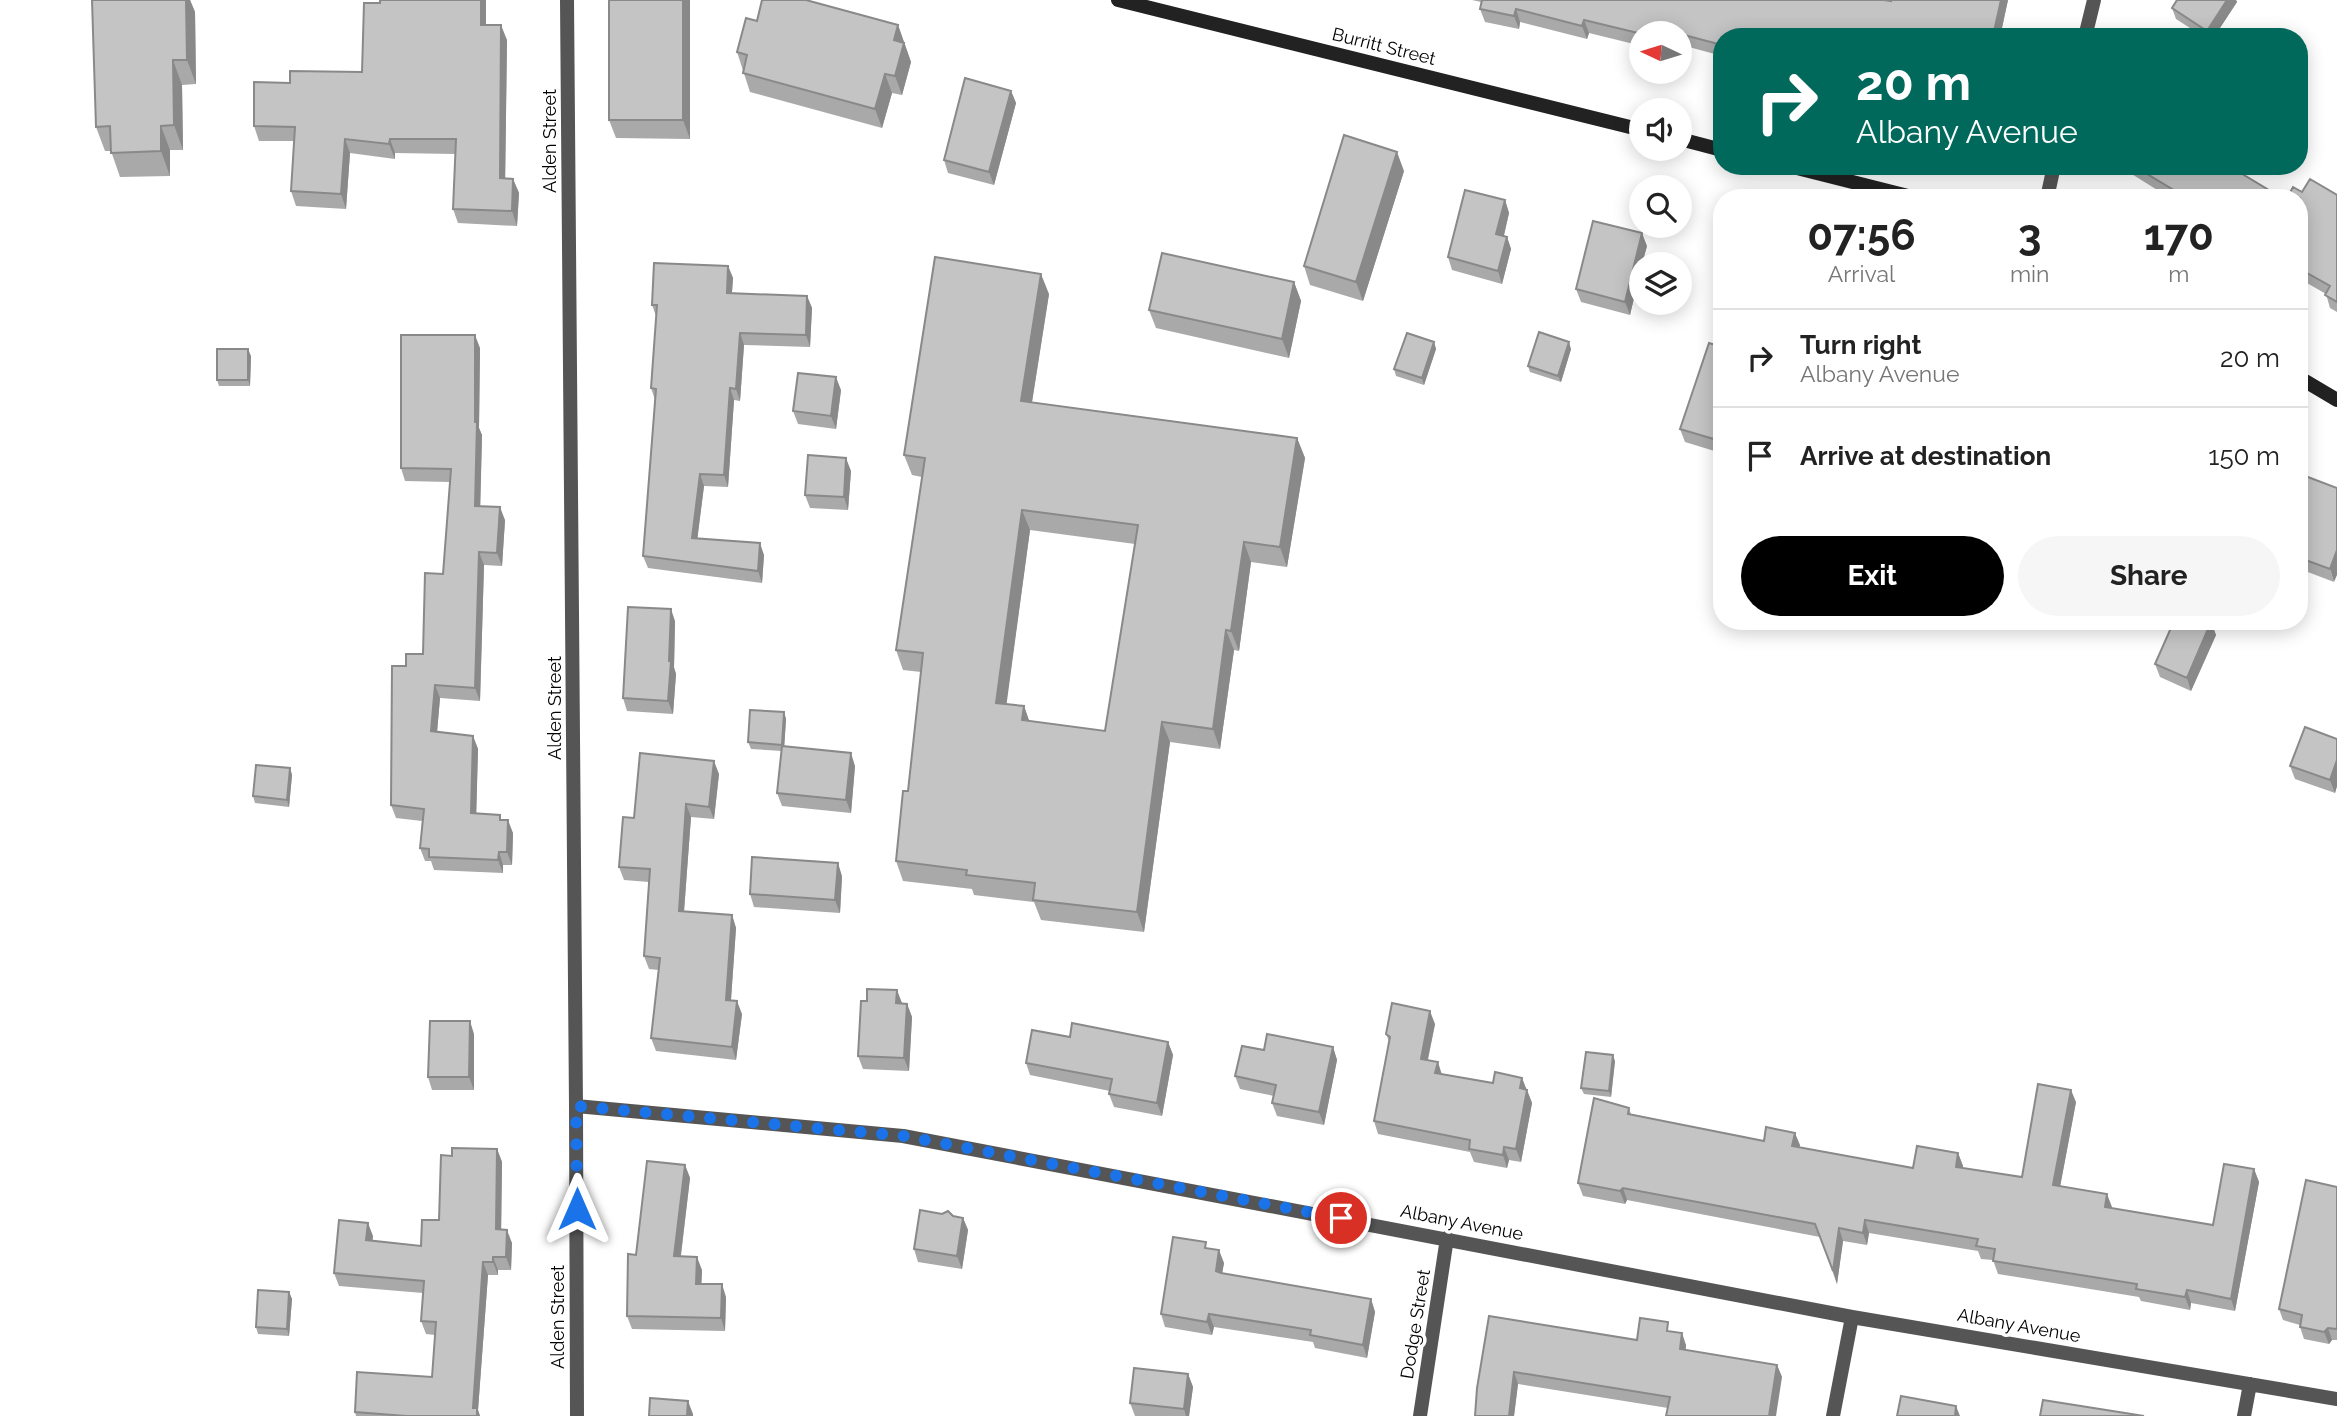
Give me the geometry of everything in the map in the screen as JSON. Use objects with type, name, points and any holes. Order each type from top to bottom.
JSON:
[{"type":"street","name":"Alden Street","points":[[567,0],[577,1416]]},
{"type":"street","name":"Burritt Street","points":[[1118,0],[1629,127]]},
{"type":"street","points":[[2087,28],[2094,0]]},
{"type":"street","points":[[1692,142],[1713,148]]},
{"type":"street","points":[[1825,175],[1880,189]]},
{"type":"street","points":[[2308,383],[2337,400]]},
{"type":"street","name":"Albany Avenue","points":[[576,1106],[903,1136],[1852,1317],[2337,1399]]},
{"type":"street","name":"Dodge Street","points":[[1420,1416],[1447,1238]]},
{"type":"street","points":[[1833,1416],[1852,1317]]},
{"type":"street","points":[[2244,1416],[2250,1384]]},
{"type":"building","points":[[92,0],[186,0],[187,60],[173,60],[174,125],[161,126],[161,151],[111,153],[110,126],[96,127]]},
{"type":"building","points":[[380,0],[481,0],[481,25],[501,25],[500,178],[513,179],[512,211],[453,209],[456,139],[390,139],[389,144],[345,139],[341,194],[291,191],[295,127],[254,126],[254,82],[290,83],[290,71],[362,72],[364,3],[380,3]]},
{"type":"building","points":[[609,0],[683,0],[683,120],[609,120]]},
{"type":"building","points":[[762,0],[806,0],[898,25],[894,40],[904,43],[895,76],[885,74],[875,109],[743,73],[747,55],[737,52],[746,18],[757,21]]},
{"type":"building","points":[[1482,0],[2001,0],[1995,28],[1713,28],[1713,43],[1692,37],[1692,21],[1629,21],[1629,31],[1584,20],[1582,26],[1516,9],[1514,16],[1480,9]]},
{"type":"building","points":[[2177,0],[2227,0],[2209,28],[2202,28],[2172,8]]},
{"type":"building","points":[[965,78],[1011,91],[989,172],[944,160]]},
{"type":"building","points":[[1344,135],[1397,152],[1356,282],[1304,266]]},
{"type":"building","points":[[2149,175],[2244,175],[2267,189],[2172,189]]},
{"type":"building","points":[[2310,179],[2337,195],[2337,302],[2325,295],[2330,286],[2308,274],[2308,189],[2304,189]]},
{"type":"building","points":[[1465,190],[1505,200],[1496,234],[1507,237],[1498,271],[1448,257]]},
{"type":"building","points":[[1593,221],[1629,230],[1629,238],[1641,238],[1637,252],[1629,252],[1629,286],[1625,302],[1576,289]]},
{"type":"building","points":[[1162,253],[1294,282],[1282,339],[1149,310]]},
{"type":"building","points":[[935,257],[1041,274],[1021,401],[1297,438],[1280,547],[1244,542],[1231,631],[1226,630],[1213,729],[1162,722],[1137,912],[1033,900],[1035,883],[966,875],[967,870],[896,861],[903,791],[908,791],[923,653],[896,650],[925,458],[904,455]],"holes":[[[1022,510],[1138,525],[1105,731],[1022,720],[1024,706],[996,703]]]},
{"type":"building","points":[[654,263],[728,266],[727,293],[807,296],[806,335],[740,333],[736,389],[730,388],[724,475],[700,474],[692,538],[760,543],[758,571],[643,556],[656,389],[651,388],[657,305],[652,305]]},
{"type":"building","points":[[1539,332],[1569,342],[1558,376],[1528,366]]},
{"type":"building","points":[[1407,333],[1434,342],[1422,378],[1394,369]]},
{"type":"building","points":[[401,335],[475,335],[475,506],[500,507],[497,553],[479,552],[475,688],[435,685],[431,731],[473,736],[471,813],[500,815],[500,820],[508,820],[507,852],[499,852],[498,860],[429,857],[429,849],[420,848],[424,809],[391,805],[392,666],[406,666],[406,654],[423,654],[425,573],[443,574],[451,469],[401,468]]},
{"type":"building","points":[[1709,343],[1713,344],[1713,439],[1680,429]]},
{"type":"building","points":[[217,349],[248,349],[248,380],[217,380]]},
{"type":"building","points":[[798,373],[836,377],[831,416],[793,411]]},
{"type":"building","points":[[808,455],[846,458],[844,497],[805,495]]},
{"type":"building","points":[[2308,477],[2337,488],[2337,550],[2330,569],[2308,561]]},
{"type":"building","points":[[628,607],[671,609],[668,701],[623,698]]},
{"type":"building","points":[[2170,630],[2208,630],[2187,678],[2155,664]]},
{"type":"building","points":[[750,710],[784,712],[782,745],[748,742]]},
{"type":"building","points":[[2305,727],[2337,739],[2337,760],[2330,780],[2290,766]]},
{"type":"building","points":[[782,746],[851,753],[846,800],[777,793]]},
{"type":"building","points":[[640,753],[714,761],[709,807],[686,804],[679,911],[732,915],[726,1000],[737,1001],[732,1047],[651,1038],[660,958],[644,956],[650,869],[619,867],[623,817],[634,818]]},
{"type":"building","points":[[256,765],[290,768],[287,800],[253,796]]},
{"type":"building","points":[[752,857],[838,863],[835,900],[750,894]]},
{"type":"building","points":[[867,989],[897,990],[896,1003],[907,1004],[904,1058],[858,1056],[861,1001],[867,1001]]},
{"type":"building","points":[[1392,1003],[1430,1011],[1421,1059],[1438,1062],[1435,1073],[1493,1083],[1495,1072],[1522,1078],[1520,1088],[1527,1090],[1516,1149],[1504,1147],[1503,1155],[1469,1149],[1470,1140],[1374,1121],[1390,1037],[1386,1034]]},
{"type":"building","points":[[430,1021],[470,1021],[469,1077],[428,1077]]},
{"type":"building","points":[[1072,1023],[1168,1042],[1157,1103],[1109,1094],[1112,1079],[1026,1063],[1032,1030],[1070,1037]]},
{"type":"building","points":[[1267,1034],[1333,1047],[1319,1112],[1272,1103],[1276,1085],[1235,1076],[1242,1046],[1264,1050]]},
{"type":"building","points":[[1586,1052],[1613,1055],[1609,1091],[1581,1088]]},
{"type":"building","points":[[2038,1084],[2071,1090],[2053,1185],[2107,1194],[2105,1207],[2213,1225],[2224,1164],[2254,1169],[2231,1299],[2187,1290],[2185,1297],[2136,1289],[2137,1284],[1993,1261],[1995,1249],[1976,1246],[1978,1239],[1865,1220],[1863,1233],[1839,1228],[1833,1271],[1815,1224],[1623,1188],[1620,1191],[1578,1183],[1594,1098],[1629,1108],[1628,1114],[1764,1141],[1766,1127],[1795,1133],[1792,1146],[1913,1168],[1917,1146],[1958,1153],[1956,1167],[2022,1177]]},
{"type":"building","points":[[452,1148],[497,1149],[496,1229],[507,1230],[506,1257],[493,1257],[493,1262],[483,1262],[473,1408],[477,1408],[477,1416],[406,1416],[355,1412],[357,1372],[432,1377],[436,1322],[421,1321],[424,1281],[334,1273],[339,1220],[368,1223],[366,1240],[421,1246],[422,1220],[439,1220],[441,1155],[452,1156]]},
{"type":"building","points":[[647,1161],[685,1165],[674,1256],[697,1257],[696,1284],[722,1284],[721,1318],[627,1316],[628,1254],[636,1255]]},
{"type":"building","points":[[2306,1180],[2337,1187],[2337,1329],[2328,1328],[2324,1332],[2300,1327],[2302,1315],[2279,1309]]},
{"type":"building","points":[[920,1210],[942,1214],[948,1211],[953,1216],[963,1218],[957,1256],[914,1249]]},
{"type":"building","points":[[1173,1237],[1206,1242],[1205,1248],[1219,1250],[1216,1271],[1221,1273],[1371,1299],[1363,1345],[1310,1335],[1311,1330],[1209,1314],[1207,1322],[1161,1314]]},
{"type":"building","points":[[258,1290],[289,1292],[287,1329],[256,1327]]},
{"type":"building","points":[[1489,1316],[1637,1340],[1640,1318],[1668,1322],[1667,1331],[1682,1333],[1680,1349],[1777,1365],[1769,1416],[1666,1416],[1670,1397],[1514,1372],[1509,1416],[1475,1416]]},
{"type":"building","points":[[1134,1368],[1188,1374],[1184,1409],[1130,1403]]},
{"type":"building","points":[[1901,1396],[1956,1406],[1955,1416],[1897,1416]]},
{"type":"building","points":[[650,1398],[688,1401],[687,1416],[649,1416]]},
{"type":"building","points":[[2043,1400],[2144,1416],[2040,1416]]},
{"type":"route","points":[[577,1209],[576,1106],[903,1136],[1341,1218]]}]
